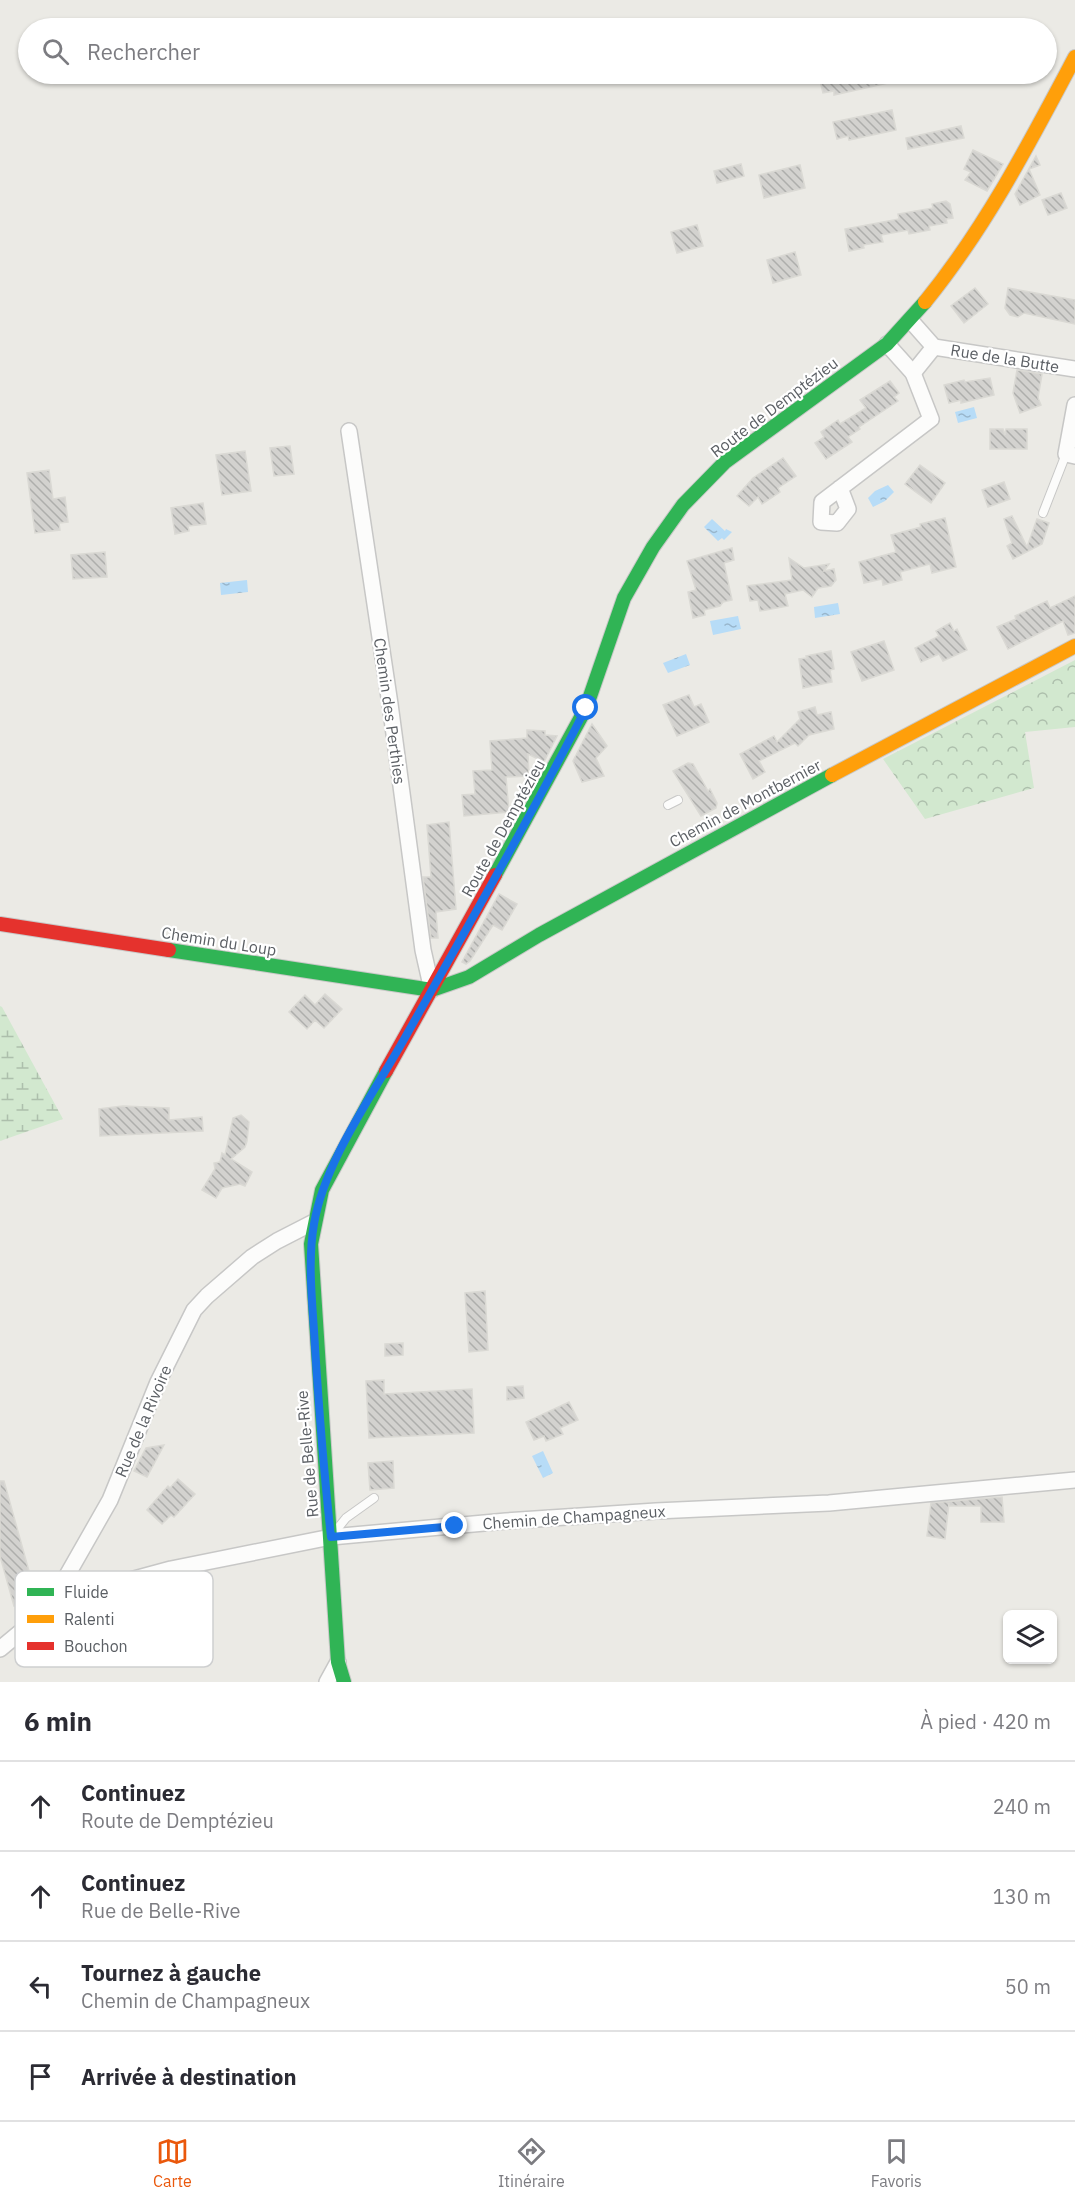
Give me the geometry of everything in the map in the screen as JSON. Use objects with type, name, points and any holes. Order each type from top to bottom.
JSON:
[{"type":"street","name":"Route de Demptézieu","points":[[314,1222],[322,1190],[336,1159],[432,990],[586,708],[624,598],[653,547],[683,505],[725,462],[887,344],[911,321],[943,283],[979,228],[1075,57]]},
{"type":"street","name":"Rue de la Butte","points":[[911,321],[934,347],[1075,369]]},
{"type":"street","points":[[840,488],[931,419],[913,373],[887,344]]},
{"type":"street","points":[[913,373],[934,347]]},
{"type":"street","points":[[1071,455],[1075,405]]},
{"type":"street","name":"Chemin des Perthies","points":[[349,431],[390,704],[423,950],[432,990]]},
{"type":"street","name":"Chemin de Montbernier","points":[[432,990],[469,977],[539,935],[694,849],[1075,646]]},
{"type":"street","name":"Chemin du Loup","points":[[0,924],[432,990]]},
{"type":"street","name":"Rue de Belle-Rive","points":[[314,1222],[311,1244],[313,1313],[331,1537],[338,1662],[344,1682]]},
{"type":"street","name":"Rue de la Rivoire","points":[[69,1571],[110,1500],[158,1382],[194,1310],[215,1288],[252,1257],[314,1222]]},
{"type":"street","name":"Chemin de Champagneux","points":[[164,1571],[331,1537],[635,1512],[830,1503],[1075,1480]]},
{"type":"street","name":"Rue de la Rivoire","points":[[0,1649],[15,1637]]},
{"type":"street","points":[[327,1682],[338,1662]]},
{"type":"lane","points":[[1042,513],[1071,455]]},
{"type":"lane","points":[[668,805],[678,800]]},
{"type":"lane","points":[[331,1537],[346,1518],[374,1498]]},
{"type":"green space","points":[[1075,660],[1075,727],[1025,732],[1034,788],[925,819],[883,759]]},
{"type":"green space","points":[[0,1006],[63,1119],[0,1141]]},
{"type":"water","points":[[974,407],[977,418],[958,423],[955,412]]},
{"type":"water","points":[[888,485],[894,492],[885,501],[873,507],[868,498],[875,491]]},
{"type":"water","points":[[712,519],[725,531],[726,529],[732,532],[724,540],[722,538],[718,541],[704,527]]},
{"type":"water","points":[[247,580],[248,592],[221,595],[220,583]]},
{"type":"water","points":[[838,603],[840,614],[815,618],[814,607]]},
{"type":"water","points":[[738,616],[741,629],[713,635],[710,621]]},
{"type":"water","points":[[686,654],[690,665],[668,673],[663,663]]},
{"type":"water","points":[[543,1451],[553,1473],[543,1478],[532,1456]]},
{"type":"building","points":[[821,84],[884,84],[834,95],[834,91],[823,93]]},
{"type":"building","points":[[892,110],[896,130],[849,140],[848,136],[837,139],[833,122]]},
{"type":"building","points":[[961,126],[964,138],[908,149],[906,138]]},
{"type":"building","points":[[973,150],[1003,164],[987,191],[965,180],[971,172],[964,169]]},
{"type":"building","points":[[1036,156],[1040,165],[1029,169],[1040,195],[1020,205],[1015,194]]},
{"type":"building","points":[[741,164],[744,176],[717,183],[714,171]]},
{"type":"building","points":[[800,165],[805,188],[764,198],[759,175]]},
{"type":"building","points":[[1061,193],[1067,208],[1048,215],[1042,200]]},
{"type":"building","points":[[946,201],[950,204],[953,218],[946,219],[947,223],[929,226],[930,230],[909,234],[908,230],[881,235],[883,242],[863,245],[864,248],[849,251],[845,229],[899,219],[898,214],[933,208],[932,204]]},
{"type":"building","points":[[697,225],[703,246],[677,253],[671,232]]},
{"type":"building","points":[[795,252],[801,275],[773,283],[767,260]]},
{"type":"building","points":[[975,288],[988,304],[964,323],[951,306]]},
{"type":"building","points":[[1008,288],[1075,300],[1075,324],[1024,313],[1018,317],[1010,315],[1005,308]]},
{"type":"building","points":[[1017,370],[1042,374],[1038,398],[1041,405],[1020,413],[1013,393]]},
{"type":"building","points":[[990,378],[994,395],[961,403],[961,400],[949,403],[944,385],[964,380],[965,382]]},
{"type":"building","points":[[890,381],[899,393],[894,397],[898,401],[859,427],[860,429],[848,437],[852,442],[826,459],[815,443],[824,437],[821,432],[838,420],[840,424],[866,408],[860,400]]},
{"type":"building","points":[[990,429],[1003,429],[1005,435],[1006,429],[1027,429],[1027,449],[990,449]]},
{"type":"building","points":[[290,446],[294,474],[274,476],[270,448]]},
{"type":"building","points":[[245,451],[251,491],[222,495],[216,455]]},
{"type":"building","points":[[783,458],[796,476],[778,488],[780,492],[762,504],[758,497],[749,506],[737,496],[753,478]]},
{"type":"building","points":[[920,465],[945,483],[931,503],[905,484]]},
{"type":"building","points":[[49,470],[53,499],[65,497],[68,522],[59,523],[60,530],[35,533],[27,473]]},
{"type":"building","points":[[1004,482],[1010,499],[988,507],[982,490]]},
{"type":"building","points":[[203,503],[206,524],[188,526],[189,531],[175,534],[171,508]]},
{"type":"building","points":[[1012,516],[1027,547],[1037,519],[1049,523],[1042,544],[1013,559],[1007,546],[1012,543],[1004,519]]},
{"type":"building","points":[[945,518],[956,567],[932,573],[930,564],[900,572],[902,580],[883,585],[882,579],[864,583],[859,562],[896,552],[891,535]]},
{"type":"building","points":[[732,548],[734,560],[724,563],[732,600],[704,610],[705,615],[693,618],[688,592],[696,590],[687,561]]},
{"type":"building","points":[[105,552],[107,577],[73,579],[71,555]]},
{"type":"building","points":[[789,558],[804,568],[829,564],[824,571],[834,569],[836,580],[831,586],[818,588],[812,597],[803,590],[785,594],[788,606],[760,611],[758,600],[750,601],[747,586],[792,580]]},
{"type":"building","points":[[1075,596],[1075,633],[1068,635],[1063,621],[1008,649],[997,627],[1047,601],[1050,608]]},
{"type":"building","points":[[950,623],[954,631],[957,629],[967,650],[943,661],[939,654],[921,662],[915,648],[939,636],[936,631]]},
{"type":"building","points":[[884,641],[894,670],[862,681],[851,652]]},
{"type":"building","points":[[831,651],[834,669],[830,670],[832,682],[803,688],[799,659]]},
{"type":"building","points":[[689,695],[694,707],[701,704],[709,722],[677,736],[663,705]]},
{"type":"building","points":[[815,707],[817,715],[831,712],[834,729],[809,735],[798,746],[795,743],[759,761],[765,772],[753,779],[740,754],[774,736],[777,742],[800,719],[798,712]]},
{"type":"building","points":[[592,724],[607,746],[596,758],[604,776],[582,782],[573,761]]},
{"type":"building","points":[[527,730],[545,731],[545,735],[557,736],[544,762],[528,754],[529,776],[506,777],[509,812],[464,816],[462,795],[475,794],[473,771],[492,770],[490,741],[527,738]]},
{"type":"building","points":[[688,763],[693,764],[717,803],[716,808],[701,816],[673,771]]},
{"type":"building","points":[[449,822],[456,909],[436,912],[438,938],[431,938],[423,877],[431,877],[427,825]]},
{"type":"building","points":[[499,894],[517,904],[502,930],[493,925],[470,961],[466,964],[462,962]]},
{"type":"building","points":[[325,994],[342,1009],[324,1028],[315,1020],[307,1029],[289,1012],[305,995],[315,1005]]},
{"type":"building","points":[[123,1106],[169,1108],[169,1120],[202,1117],[203,1131],[100,1136],[99,1109]]},
{"type":"building","points":[[241,1115],[249,1122],[247,1141],[245,1147],[231,1159],[252,1172],[245,1186],[240,1184],[222,1188],[216,1198],[202,1190],[215,1169],[214,1163],[220,1162],[222,1153],[225,1155],[233,1118]]},
{"type":"building","points":[[485,1291],[488,1350],[469,1352],[465,1293]]},
{"type":"building","points":[[403,1343],[403,1355],[385,1356],[385,1344]]},
{"type":"building","points":[[384,1380],[384,1394],[472,1389],[474,1433],[369,1438],[366,1381]]},
{"type":"building","points":[[523,1386],[524,1398],[507,1400],[507,1387]]},
{"type":"building","points":[[569,1402],[578,1420],[560,1428],[563,1434],[546,1441],[544,1436],[534,1440],[526,1422]]},
{"type":"building","points":[[164,1445],[147,1477],[134,1471],[146,1448]]},
{"type":"building","points":[[393,1461],[394,1488],[370,1490],[368,1463]]},
{"type":"building","points":[[178,1479],[195,1494],[174,1517],[171,1515],[162,1524],[147,1510],[168,1486],[170,1488]]},
{"type":"building","points":[[0,1481],[4,1481],[29,1571],[15,1571],[15,1606],[0,1556]]},
{"type":"building","points":[[1002,1497],[1004,1522],[981,1522],[981,1506],[949,1506],[949,1503],[945,1539],[927,1536],[931,1503]]},
{"type":"traffic: fast","points":[[495,875],[586,708],[624,598],[653,547],[683,505],[725,462],[887,344],[925,302]]},
{"type":"traffic: fast","points":[[169,950],[432,990],[469,977],[539,935],[832,775]]},
{"type":"traffic: fast","points":[[344,1682],[338,1662],[311,1244],[322,1190],[386,1071]]},
{"type":"traffic: slow","points":[[925,302],[987,214],[1024,152],[1075,57]]},
{"type":"traffic: slow","points":[[832,775],[1075,646]]},
{"type":"traffic: jam","points":[[386,1071],[495,875]]},
{"type":"traffic: jam","points":[[0,924],[169,950]]},
{"type":"route","points":[[455,1526],[331,1537],[313,1313],[311,1244],[314,1222],[322,1190],[336,1159],[432,990],[586,708]]}]
